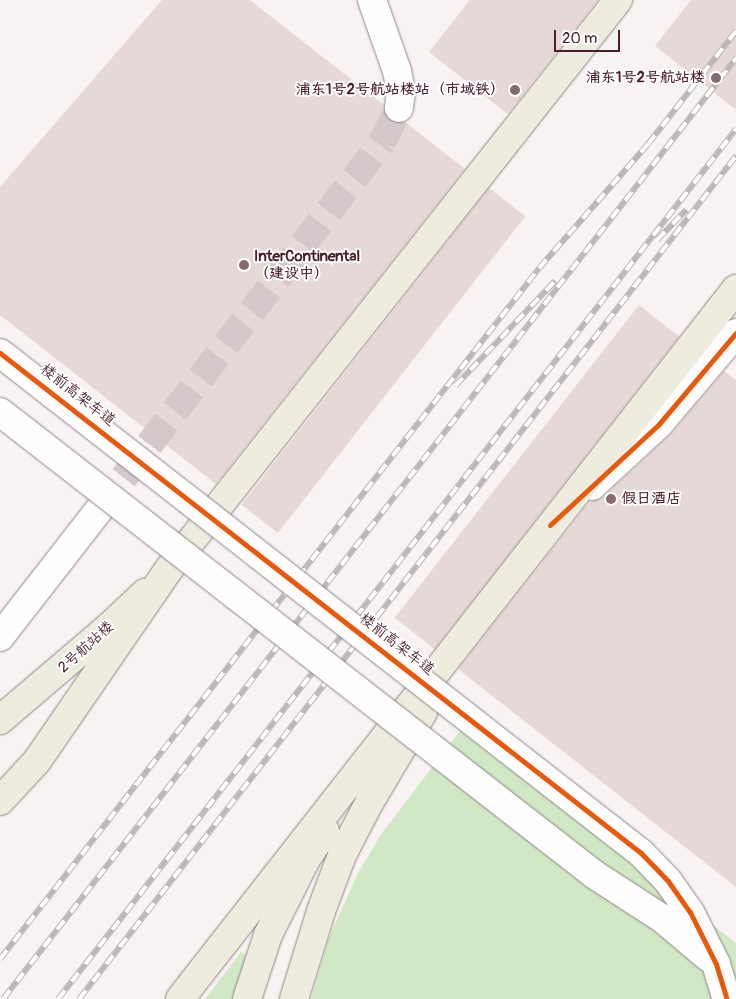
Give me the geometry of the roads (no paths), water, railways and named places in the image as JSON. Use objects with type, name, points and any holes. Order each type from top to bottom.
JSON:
[{"type":"main road","points":[[0,801],[37,761],[169,569],[618,0]]},
{"type":"main road","points":[[180,999],[736,289]]},
{"type":"main road","name":"2号航站楼","points":[[0,720],[109,627],[169,569]]},
{"type":"main road","points":[[294,999],[321,910],[342,855],[369,803],[492,599]]},
{"type":"main road","points":[[247,999],[268,935],[306,859],[396,721]]},
{"type":"street","points":[[372,0],[397,71],[401,92],[399,108]]},
{"type":"street","points":[[550,525],[659,424],[736,333]]},
{"type":"street","name":"楼前高架车道","points":[[0,353],[608,825],[668,881],[702,933],[716,964],[727,999]]},
{"type":"street","points":[[0,412],[595,875],[663,919],[716,964]]},
{"type":"street","points":[[0,637],[98,511]]},
{"type":"tunnel","points":[[98,511],[382,142],[399,108]]},
{"type":"railway","points":[[0,959],[539,268],[648,144],[736,31]]},
{"type":"railway","points":[[3,999],[736,58]]},
{"type":"railway","points":[[58,999],[736,129]]},
{"type":"railway","points":[[79,999],[736,156]]},
{"type":"railway","points":[[657,240],[686,210]]},
{"type":"railway","points":[[455,386],[555,281]]},
{"type":"place","name":"浦东1号2号航站楼","points":[[716,78]]},
{"type":"place","name":"浦东1号2号航站楼站（市域铁）","points":[[515,90]]},
{"type":"place","name":"InterContinental （建设中）","points":[[244,265]]},
{"type":"place","name":"假日酒店","points":[[611,499]]}]
